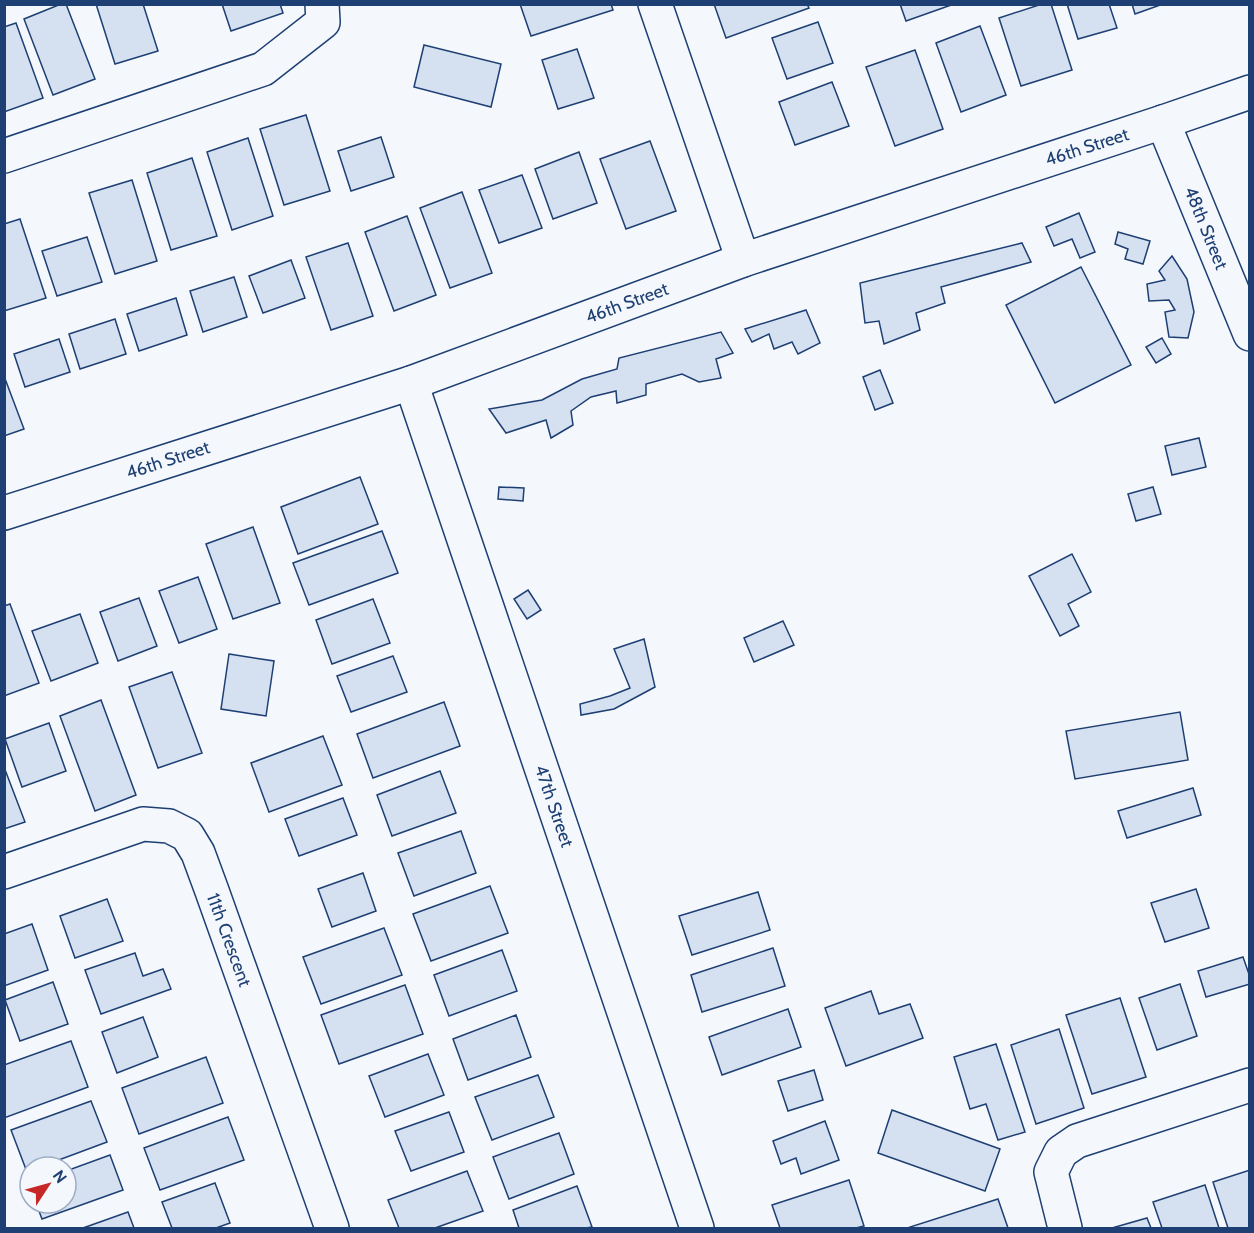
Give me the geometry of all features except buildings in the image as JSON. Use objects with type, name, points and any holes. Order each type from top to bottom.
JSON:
[{"type":"street","points":[[4,156],[263,69],[322,22],[322,4]]},
{"type":"street","points":[[655,4],[743,260]]},
{"type":"street","name":"46th Street","points":[[4,513],[411,383],[743,260],[1250,92]]},
{"type":"street","name":"48th Street","points":[[1163,122],[1250,334]]},
{"type":"street","name":"47th Street","points":[[411,383],[697,1228]]},
{"type":"street","name":"11th Crescent","points":[[4,872],[143,824],[169,826],[187,836],[198,853],[332,1228]]},
{"type":"street","points":[[1065,1228],[1051,1172],[1061,1152],[1077,1141],[1250,1085]]}]
